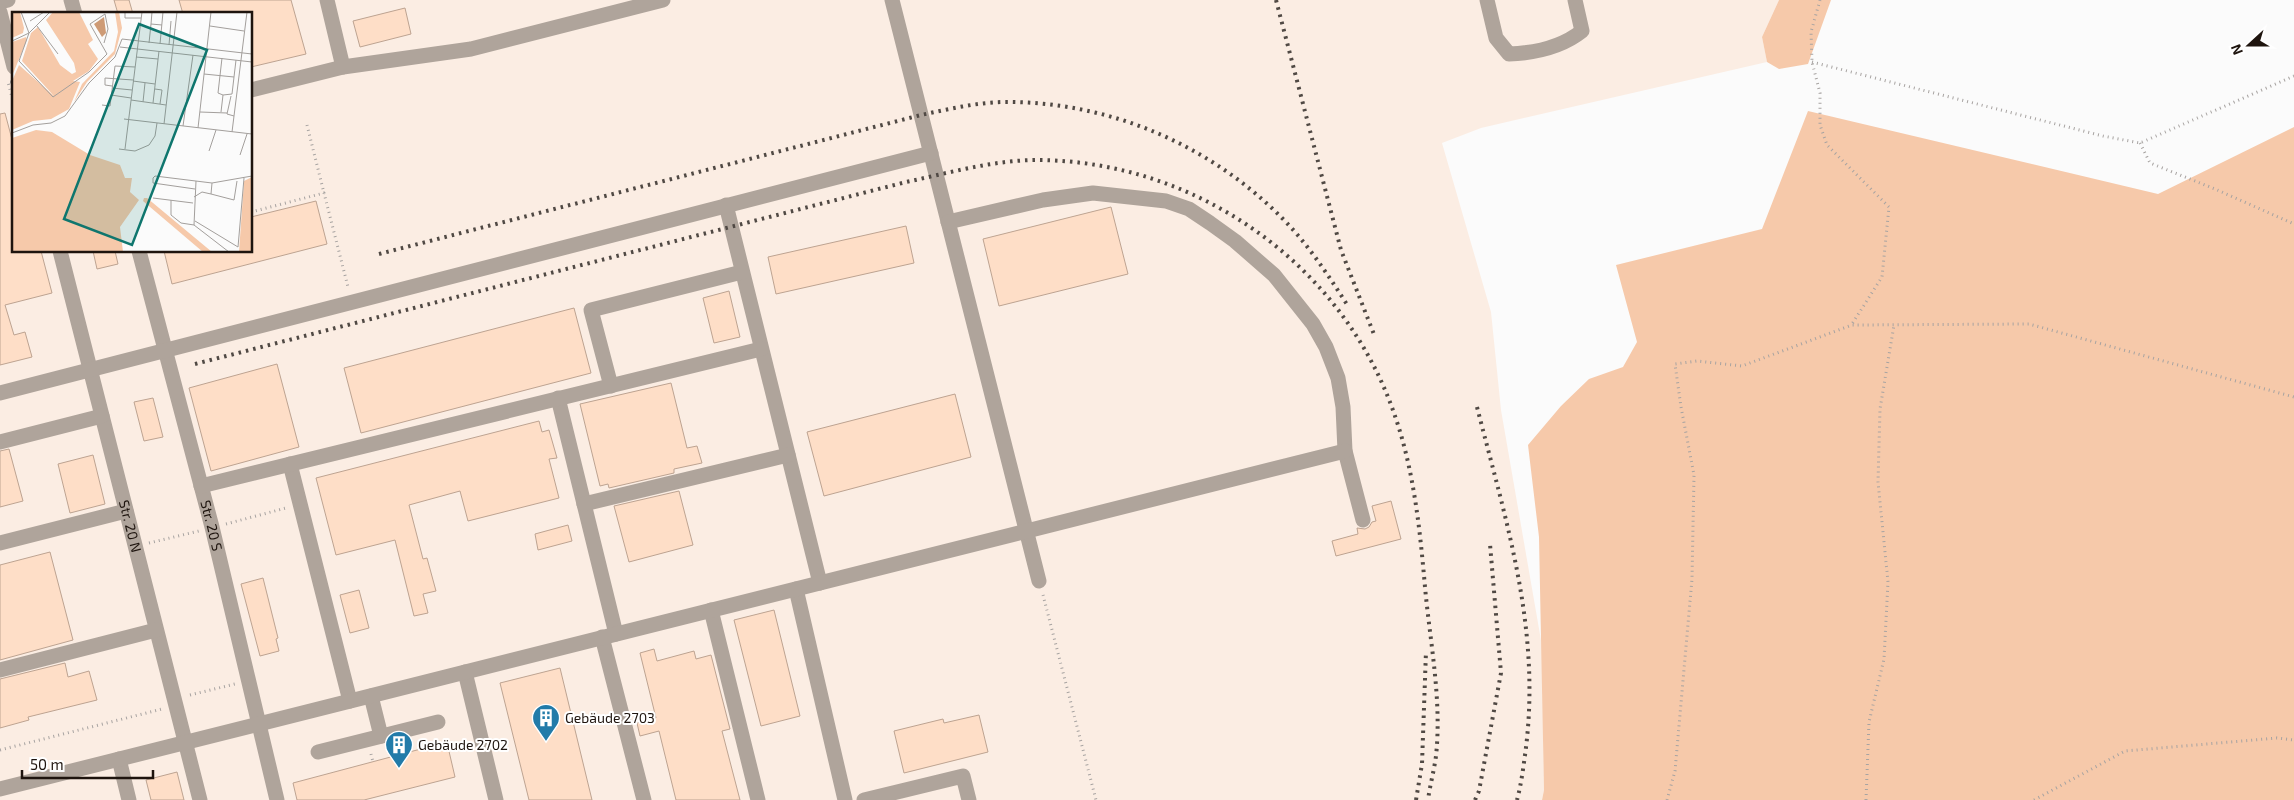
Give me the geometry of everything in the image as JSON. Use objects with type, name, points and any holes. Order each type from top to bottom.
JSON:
[{"type":"lane","points":[[0,2],[8,0]]},
{"type":"lane","points":[[327,0],[343,67]]},
{"type":"lane","points":[[252,90],[343,67],[471,48],[663,0]]},
{"type":"lane","points":[[892,0],[1039,581]]},
{"type":"lane","points":[[1487,0],[1496,38],[1510,54],[1532,53],[1572,39],[1582,31],[1574,0]]},
{"type":"lane","points":[[0,12],[12,58]]},
{"type":"lane","points":[[0,392],[931,153]]},
{"type":"lane","points":[[948,222],[1043,200],[1093,193],[1146,198],[1166,202],[1189,209],[1217,227],[1259,261],[1296,300],[1326,347],[1338,378],[1343,407],[1345,451],[1363,520]]},
{"type":"lane","points":[[726,205],[820,583]]},
{"type":"lane","name":"Str. 20 N","points":[[60,252],[200,800]]},
{"type":"lane","name":"Str. 20 S","points":[[139,252],[212,527],[278,800]]},
{"type":"lane","points":[[611,386],[591,310],[742,272]]},
{"type":"lane","points":[[201,486],[761,349]]},
{"type":"lane","points":[[558,398],[584,504],[609,636],[644,800]]},
{"type":"lane","points":[[0,442],[102,416]]},
{"type":"lane","points":[[0,789],[1345,451]]},
{"type":"lane","points":[[584,504],[788,455]]},
{"type":"lane","points":[[290,464],[350,701]]},
{"type":"lane","points":[[0,544],[126,511]]},
{"type":"lane","points":[[796,589],[845,800]]},
{"type":"lane","points":[[711,610],[758,800]]},
{"type":"lane","points":[[0,670],[156,630]]},
{"type":"lane","points":[[465,672],[496,800]]},
{"type":"lane","points":[[371,696],[374,738]]},
{"type":"lane","points":[[318,752],[438,722]]},
{"type":"lane","points":[[119,759],[129,800]]},
{"type":"lane","points":[[864,800],[963,776],[969,800]]},
{"type":"path","points":[[1820,0],[1811,32],[1812,62],[1820,93],[1820,125],[1827,145],[1889,208],[1882,277],[1852,325]]},
{"type":"path","points":[[1812,62],[2008,113],[2140,143],[2294,76]]},
{"type":"path","points":[[8,82],[12,97]]},
{"type":"path","points":[[307,124],[352,302]]},
{"type":"path","points":[[2140,143],[2150,163],[2294,224]]},
{"type":"path","points":[[252,212],[324,193]]},
{"type":"path","points":[[1666,800],[1675,771],[1692,579],[1694,475],[1681,407],[1676,364],[1697,361],[1742,366],[1852,325],[2029,324],[2294,397]]},
{"type":"path","points":[[1866,800],[1869,722],[1884,650],[1888,582],[1878,482],[1880,409],[1894,325]]},
{"type":"path","points":[[135,547],[300,505]]},
{"type":"path","points":[[1039,581],[1096,800]]},
{"type":"path","points":[[0,750],[167,708]]},
{"type":"path","points":[[373,762],[374,738]]},
{"type":"path","points":[[2034,800],[2125,751],[2277,738],[2294,740]]},
{"type":"shaded area","points":[[0,0],[1779,0],[1762,37],[1767,62],[1481,128],[1442,143],[1491,312],[1501,410],[1542,646],[1544,790],[1542,800],[0,800]]},
{"type":"shaded area","points":[[1779,0],[1831,0],[1808,64],[1779,69],[1767,62],[1762,37]]},
{"type":"shaded area","points":[[1808,111],[2158,194],[2294,127],[2294,800],[1542,800],[1544,790],[1539,537],[1528,445],[1561,406],[1589,379],[1623,367],[1637,342],[1616,265],[1762,229]]},
{"type":"building","points":[[114,0],[129,0],[132,12],[117,12]]},
{"type":"building","points":[[179,0],[291,0],[306,54],[252,67],[252,12],[182,12]]},
{"type":"building","points":[[405,8],[411,34],[360,47],[353,21]]},
{"type":"building","points":[[5,113],[12,139],[12,252],[41,252],[52,293],[5,305],[14,335],[25,332],[32,357],[0,365],[0,114]]},
{"type":"building","points":[[316,201],[327,244],[172,284],[164,252],[252,252],[252,217]]},
{"type":"building","points":[[1111,207],[1128,274],[999,306],[983,239]]},
{"type":"building","points":[[906,226],[914,263],[776,294],[768,257]]},
{"type":"building","points":[[93,252],[115,252],[118,264],[97,269]]},
{"type":"building","points":[[729,291],[740,337],[714,343],[703,298]]},
{"type":"building","points":[[574,308],[591,373],[361,433],[344,368]]},
{"type":"building","points":[[277,364],[299,447],[211,471],[189,388]]},
{"type":"building","points":[[671,383],[687,448],[697,446],[702,463],[674,469],[674,473],[609,488],[608,484],[600,486],[580,404]]},
{"type":"building","points":[[955,394],[971,457],[824,496],[807,432]]},
{"type":"building","points":[[153,398],[163,437],[144,441],[134,402]]},
{"type":"building","points":[[539,421],[542,432],[549,430],[557,458],[549,459],[559,498],[468,521],[460,491],[409,505],[423,559],[427,558],[436,591],[423,594],[428,613],[414,616],[395,540],[336,555],[316,478]]},
{"type":"building","points":[[9,449],[23,501],[0,507],[0,451]]},
{"type":"building","points":[[93,455],[105,504],[70,513],[58,464]]},
{"type":"building","points":[[679,491],[693,545],[629,562],[614,506]]},
{"type":"building","points":[[1391,501],[1401,539],[1336,556],[1332,541],[1358,534],[1357,528],[1365,529],[1369,527],[1372,522],[1376,521],[1372,506]]},
{"type":"building","points":[[568,525],[572,541],[538,550],[535,534]]},
{"type":"building","points":[[50,552],[73,640],[0,660],[0,565]]},
{"type":"building","points":[[263,578],[278,638],[276,639],[279,651],[260,656],[241,584]]},
{"type":"building","points":[[359,590],[369,628],[350,633],[340,595]]},
{"type":"building","points":[[774,610],[800,716],[761,726],[734,620]]},
{"type":"building","points":[[654,649],[657,661],[694,651],[696,659],[711,655],[730,729],[722,731],[740,800],[676,800],[659,731],[640,736],[637,723],[656,718],[640,653]]},
{"type":"building","points":[[65,663],[68,677],[89,671],[97,700],[28,717],[29,720],[0,728],[0,679]]},
{"type":"building","name":"Gebäude 2703","points":[[560,668],[592,800],[529,800],[500,683]]},
{"type":"building","points":[[979,715],[988,752],[904,773],[894,731],[943,719],[944,723]]},
{"type":"building","name":"Gebäude 2702","points":[[432,746],[433,750],[448,747],[455,777],[364,800],[297,800],[293,783]]},
{"type":"building","points":[[177,772],[184,800],[151,800],[146,780]]},
{"type":"railway","points":[[1276,0],[1341,250],[1375,337]]},
{"type":"railway","points":[[379,254],[921,115],[985,103],[1045,104],[1083,110],[1120,119],[1191,149],[1223,169],[1254,192],[1282,218],[1317,260],[1348,306]]},
{"type":"railway","points":[[195,364],[906,182],[971,168],[1004,162],[1038,160],[1097,165],[1154,179],[1207,202],[1257,232],[1302,269],[1340,312],[1372,362],[1402,437],[1412,479],[1418,522],[1438,714],[1436,756],[1428,800]]},
{"type":"railway","points":[[1477,407],[1510,537],[1519,579],[1525,622],[1529,665],[1529,710],[1525,755],[1517,800]]},
{"type":"railway","points":[[1475,800],[1479,791],[1501,673],[1490,544]]},
{"type":"railway","points":[[1416,800],[1422,764],[1426,651]]},
{"type":"place","name":"Gebäude 2703","points":[[546,742]]},
{"type":"place","name":"Gebäude 2702","points":[[399,769]]}]
